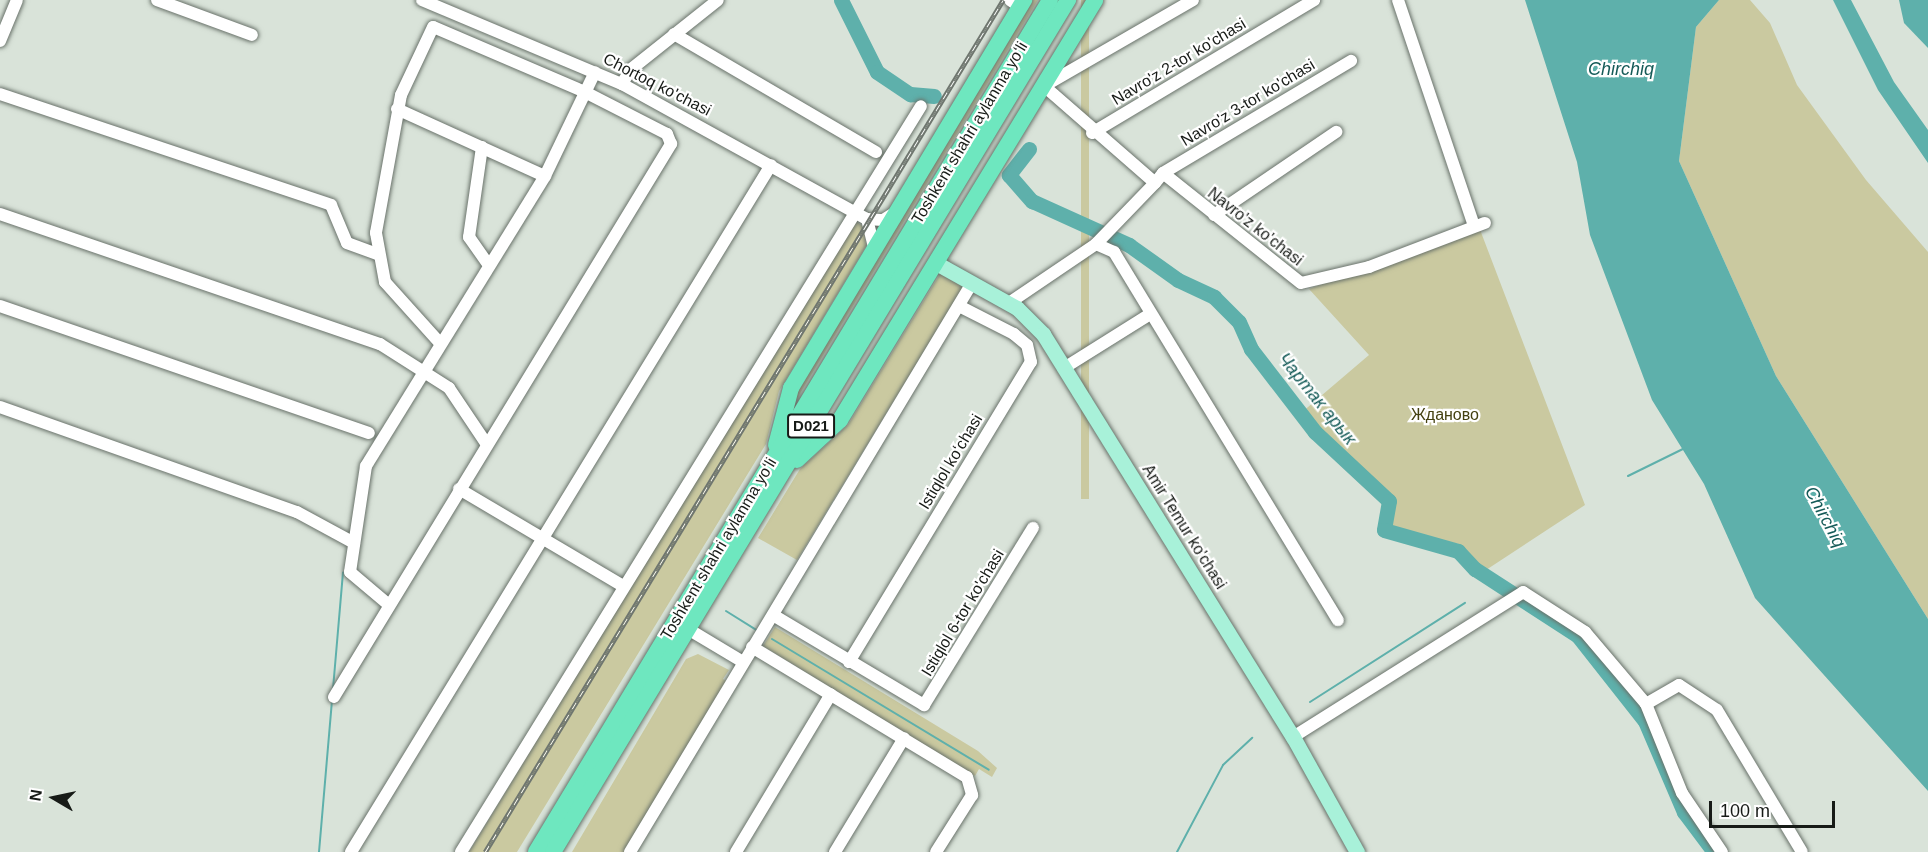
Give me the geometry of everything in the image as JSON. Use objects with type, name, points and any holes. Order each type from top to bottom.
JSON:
[{"type":"highway","name":"Toshkent shahri aylanma yoʻli","points":[[777,468],[1050,0]]},
{"type":"highway","name":"Toshkent shahri aylanma yoʻli","points":[[536,852],[681,626],[1068,0]]},
{"type":"highway","points":[[777,468],[840,420],[1095,0]]},
{"type":"highway","points":[[777,468],[790,388],[898,209],[1018,2]]},
{"type":"highway","name":"Toshkent shahri aylanma yoʻli","points":[[553,852],[681,626]]},
{"type":"main road","name":"Amir Temur ko'chasi","points":[[936,263],[1009,303],[1034,322],[1293,737],[1357,852]]},
{"type":"street","points":[[0,41],[17,0]]},
{"type":"street","points":[[157,0],[252,35]]},
{"type":"street","name":"Chortoq ko'chasi","points":[[422,0],[622,84],[867,219]]},
{"type":"street","points":[[622,84],[630,70],[718,0]]},
{"type":"street","points":[[1044,86],[1193,0]]},
{"type":"street","name":"Navro'z 2-tor ko'chasi","points":[[1092,133],[1314,0]]},
{"type":"street","name":"Navro'z ko'chasi","points":[[1044,86],[1092,133],[1214,215],[1305,284],[1369,267],[1479,224],[1398,0]]},
{"type":"street","points":[[334,697],[486,443],[670,147],[667,134],[585,92],[433,27],[397,109],[380,201],[378,254],[385,282],[440,344]]},
{"type":"street","points":[[674,34],[876,152]]},
{"type":"street","name":"Navro'z 3-tor ko'chasi","points":[[1009,303],[1098,242],[1159,178],[1351,61]]},
{"type":"street","points":[[389,604],[350,572],[366,466],[423,370],[545,176],[595,72]]},
{"type":"street","points":[[0,94],[331,205],[346,243],[378,254]]},
{"type":"street","points":[[461,852],[921,106]]},
{"type":"street","points":[[397,109],[545,176]]},
{"type":"street","points":[[1214,215],[1336,132]]},
{"type":"street","points":[[482,147],[469,237],[489,266]]},
{"type":"street","points":[[351,852],[541,536],[771,165]]},
{"type":"street","points":[[872,253],[875,238],[867,219],[887,219],[898,209]]},
{"type":"street","points":[[0,214],[357,333],[423,370],[449,388],[486,443]]},
{"type":"street","points":[[1098,242],[1114,252],[1338,620]]},
{"type":"street","points":[[630,852],[972,283]]},
{"type":"street","points":[[0,306],[369,433]]},
{"type":"street","name":"Istiqlol koʻchasi","points":[[849,662],[1031,362],[1027,345],[1014,334],[959,306]]},
{"type":"street","points":[[1064,368],[1150,314]]},
{"type":"street","points":[[0,407],[297,512],[354,543]]},
{"type":"street","points":[[459,489],[623,586]]},
{"type":"street","name":"Istiqlol 6-tor ko'chasi","points":[[849,662],[915,704],[930,700],[1033,528]]},
{"type":"street","points":[[1293,737],[1524,592],[1585,632],[1646,704],[1682,793],[1722,852]]},
{"type":"street","points":[[773,615],[849,662]]},
{"type":"street","points":[[681,626],[743,662]]},
{"type":"street","points":[[752,647],[964,774],[972,785],[972,795],[936,852]]},
{"type":"street","points":[[1646,704],[1679,685],[1717,710],[1802,852]]},
{"type":"street","points":[[736,852],[831,694]]},
{"type":"street","points":[[835,852],[904,738]]},
{"type":"green space","points":[[1029,0],[1038,0],[790,410],[795,389]]},
{"type":"green space","points":[[1081,0],[1089,0],[1089,499],[1081,499]]},
{"type":"green space","points":[[1719,0],[1750,0],[1770,23],[1797,85],[1866,180],[1928,252],[1928,619],[1776,376],[1679,161],[1696,27]]},
{"type":"green space","points":[[854,220],[864,227],[866,246],[779,391],[766,444],[517,852],[469,852]]},
{"type":"green space","name":"Жданово","points":[[1479,227],[1585,505],[1486,570],[1459,544],[1393,530],[1389,525],[1393,499],[1301,413],[1369,355],[1309,289]]},
{"type":"green space","points":[[940,274],[963,287],[797,560],[758,538],[800,469],[848,425]]},
{"type":"green space","points":[[775,627],[978,751],[997,768],[992,777],[979,769],[975,776],[763,646]]},
{"type":"green space","points":[[698,654],[729,670],[723,679],[728,682],[625,852],[572,852],[686,659]]},
{"type":"water","name":"Chirchiq","points":[[1525,0],[1719,0],[1696,27],[1679,161],[1776,376],[1928,619],[1928,791],[1755,598],[1704,484],[1652,400],[1590,235],[1577,162]]},
{"type":"water","points":[[1833,0],[1851,0],[1894,82],[1928,130],[1928,163],[1878,90]]},
{"type":"water","points":[[1899,0],[1928,0],[1928,48],[1904,23]]},
{"type":"waterway","name":"Чартак арык","points":[[841,0],[877,72],[910,94],[934,96]]},
{"type":"waterway","name":"Чартак арык","points":[[1029,149],[1009,175],[1032,201],[1129,245],[1178,280],[1214,297],[1239,322],[1251,349],[1315,432],[1389,501],[1384,530],[1458,551],[1475,569],[1578,636],[1645,721],[1684,812],[1714,852]]},
{"type":"waterway","points":[[1628,476],[1685,448]]},
{"type":"waterway","points":[[333,689],[343,572]]},
{"type":"waterway","points":[[1310,702],[1465,603]]},
{"type":"waterway","points":[[726,611],[758,631]]},
{"type":"waterway","points":[[772,639],[989,770]]},
{"type":"waterway","points":[[319,852],[332,701]]},
{"type":"waterway","points":[[1177,852],[1223,765],[1252,738]]},
{"type":"railway","points":[[485,852],[1003,0]]}]
